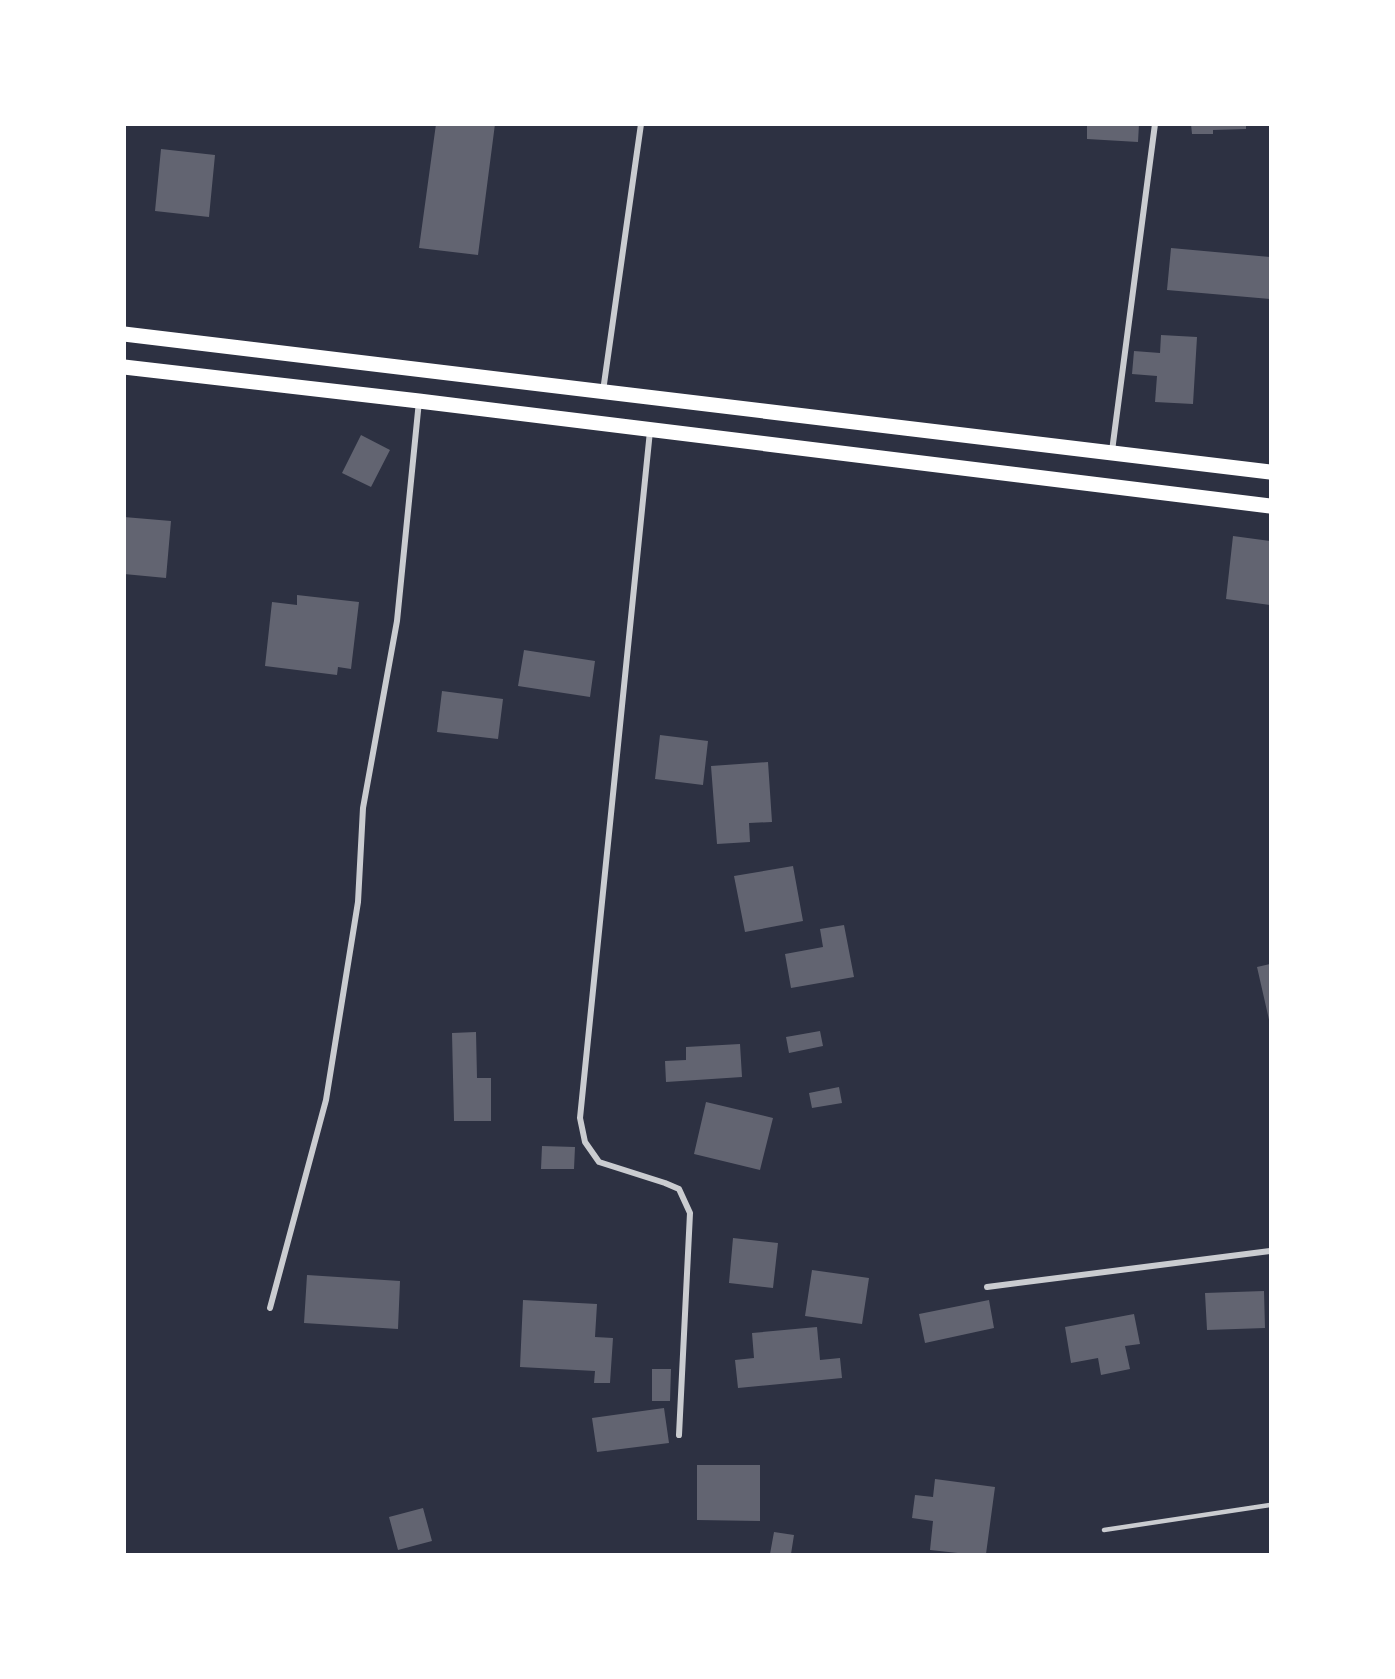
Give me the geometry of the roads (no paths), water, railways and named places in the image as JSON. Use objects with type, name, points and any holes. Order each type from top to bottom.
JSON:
[{"type":"main road","points":[[124,334],[1270,472]]},
{"type":"main road","points":[[124,367],[1270,506]]},
{"type":"street","points":[[603,392],[641,124]]},
{"type":"street","points":[[1112,453],[1155,124]]},
{"type":"street","points":[[270,1308],[326,1100],[358,902],[363,808],[397,621],[419,402]]},
{"type":"street","points":[[650,430],[580,1118],[585,1142],[599,1162],[679,1189],[690,1213],[679,1436]]},
{"type":"street","points":[[987,1287],[1270,1251]]},
{"type":"lane","points":[[1104,1530],[1270,1505]]}]
